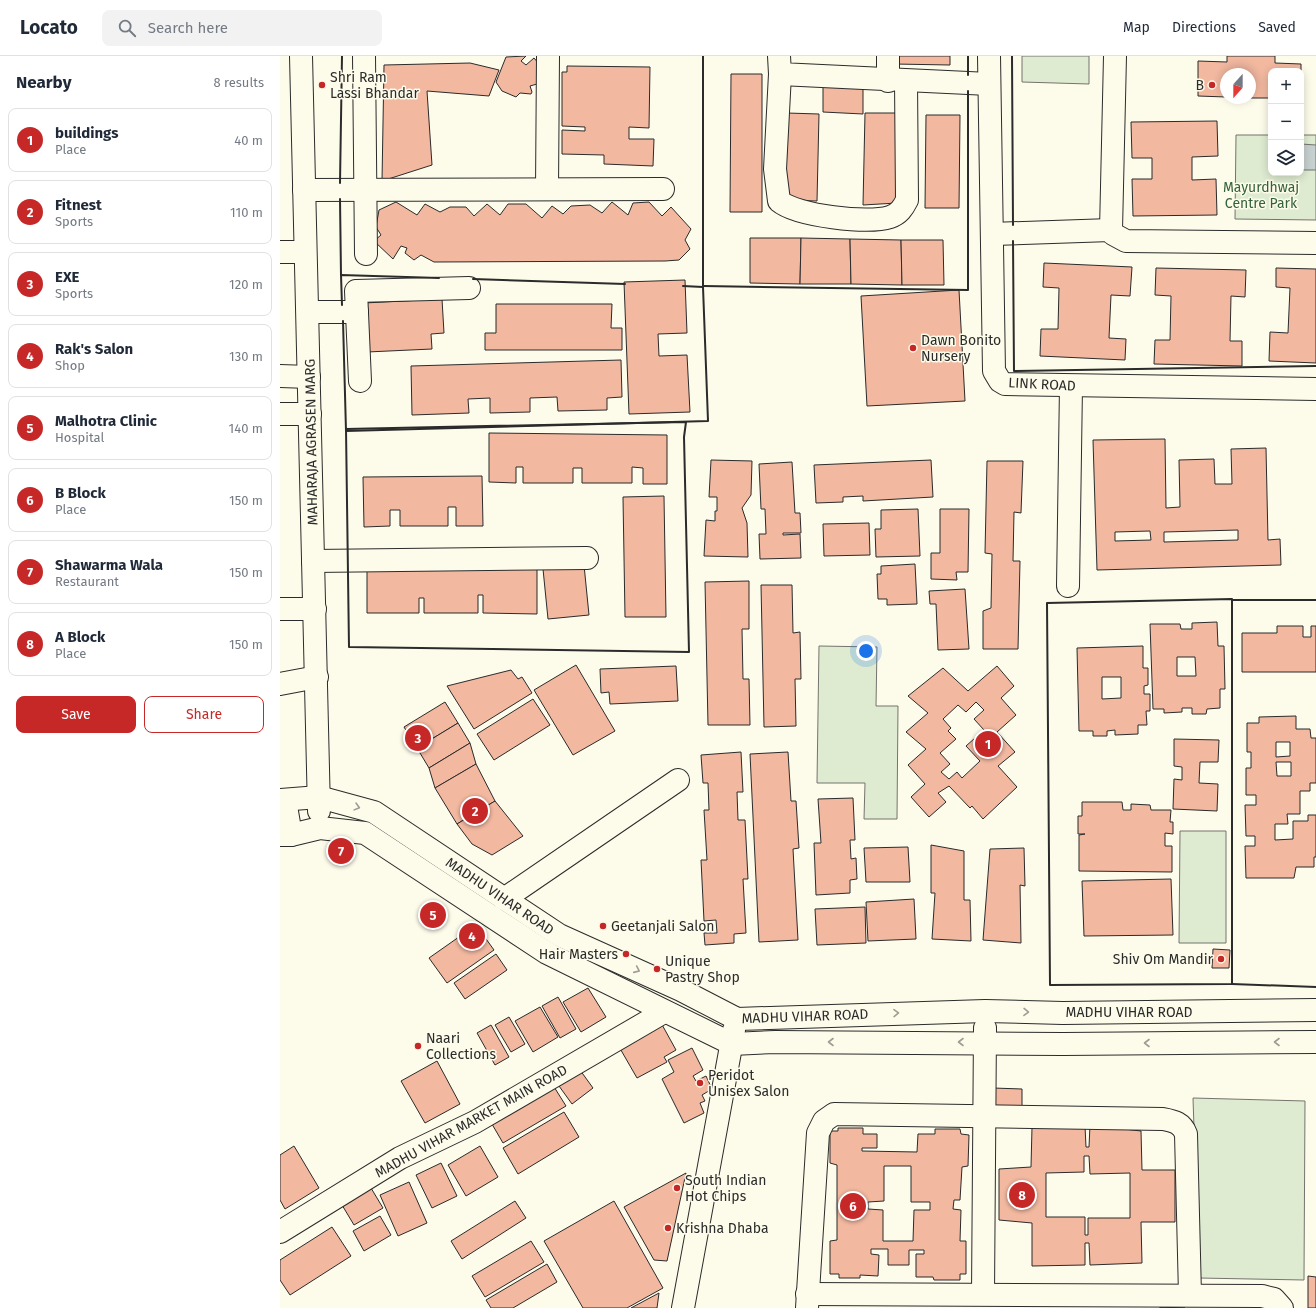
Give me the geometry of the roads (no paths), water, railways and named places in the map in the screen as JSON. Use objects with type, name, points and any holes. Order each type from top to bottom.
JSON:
[{"type":"street","name":"MAHARAJA AGRASEN MARG","points":[[300,56],[308,312],[320,828]]},
{"type":"street","points":[[364,56],[366,254]]},
{"type":"street","points":[[547,189],[548,56]]},
{"type":"street","points":[[888,56],[897,81],[907,200],[903,209],[890,217],[840,219],[825,217],[785,206],[779,201],[775,169],[780,65],[897,81],[989,84]]},
{"type":"street","name":"LINK ROAD","points":[[989,56],[994,371],[996,376],[1005,384],[1316,390]]},
{"type":"street","points":[[1115,56],[1111,230],[1118,238],[1126,241],[1316,243]]},
{"type":"street","points":[[304,190],[663,189]]},
{"type":"street","points":[[992,234],[1111,230]]},
{"type":"street","points":[[280,252],[306,252]]},
{"type":"street","points":[[360,381],[356,291],[469,288]]},
{"type":"street","points":[[308,312],[357,312]]},
{"type":"street","points":[[280,376],[309,377]]},
{"type":"street","points":[[1068,586],[1071,386]]},
{"type":"street","points":[[280,414],[310,414]]},
{"type":"street","points":[[314,561],[588,558]]},
{"type":"street","points":[[280,609],[314,609]]},
{"type":"street","points":[[280,684],[317,677]]},
{"type":"street","points":[[504,899],[678,780]]},
{"type":"street","name":"MADHU VIHAR ROAD","points":[[283,800],[319,797],[374,812],[559,935],[681,990],[736,1019],[986,1011],[1063,1013],[1316,1010]]},
{"type":"street","points":[[283,800],[285,835]]},
{"type":"street","name":"MADHU VIHAR ROAD","points":[[285,835],[320,828],[365,833],[546,953],[732,1044],[775,1042],[985,1042],[1071,1044],[1316,1042]]},
{"type":"street","points":[[970,1299],[985,1116],[986,1011]]},
{"type":"street","name":"MADHU VIHAR MARKET MAIN ROAD","points":[[280,1232],[400,1158],[475,1122],[664,1012]]},
{"type":"street","points":[[683,1308],[736,1019]]},
{"type":"street","points":[[1190,1294],[1186,1134],[1183,1127],[1176,1122],[1163,1119],[834,1114],[824,1121],[818,1133],[806,1301],[970,1299],[1135,1302],[1190,1294],[1262,1296],[1274,1299],[1282,1308]]},
{"type":"place","name":"Shri Ram Lassi Bhandar","points":[[322,85]]},
{"type":"place","name":"B","points":[[1212,85]]},
{"type":"place","name":"Dawn Bonito Nursery","points":[[913,348]]},
{"type":"place","name":"EXE","points":[[418,738]]},
{"type":"place","name":"buildings","points":[[988,744]]},
{"type":"place","name":"Fitnest","points":[[475,811]]},
{"type":"place","name":"Shawarma Wala","points":[[341,851]]},
{"type":"place","name":"Malhotra Clinic","points":[[433,915]]},
{"type":"place","name":"Geetanjali Salon","points":[[603,926]]},
{"type":"place","name":"Rak's Salon","points":[[472,936]]},
{"type":"place","name":"Hair Masters","points":[[626,954]]},
{"type":"place","name":"Shiv Om Mandir","points":[[1221,959]]},
{"type":"place","name":"Unique Pastry Shop","points":[[657,969]]},
{"type":"place","name":"Naari Collections","points":[[418,1046]]},
{"type":"place","name":"Peridot Unisex Salon","points":[[700,1083]]},
{"type":"place","name":"South Indian Hot Chips","points":[[677,1188]]},
{"type":"place","name":"A Block","points":[[1022,1195]]},
{"type":"place","name":"B Block","points":[[853,1206]]},
{"type":"place","name":"Krishna Dhaba","points":[[668,1228]]},
{"type":"park label","name":"Mayurdhwaj Centre Park","points":[[1261,196]]}]
